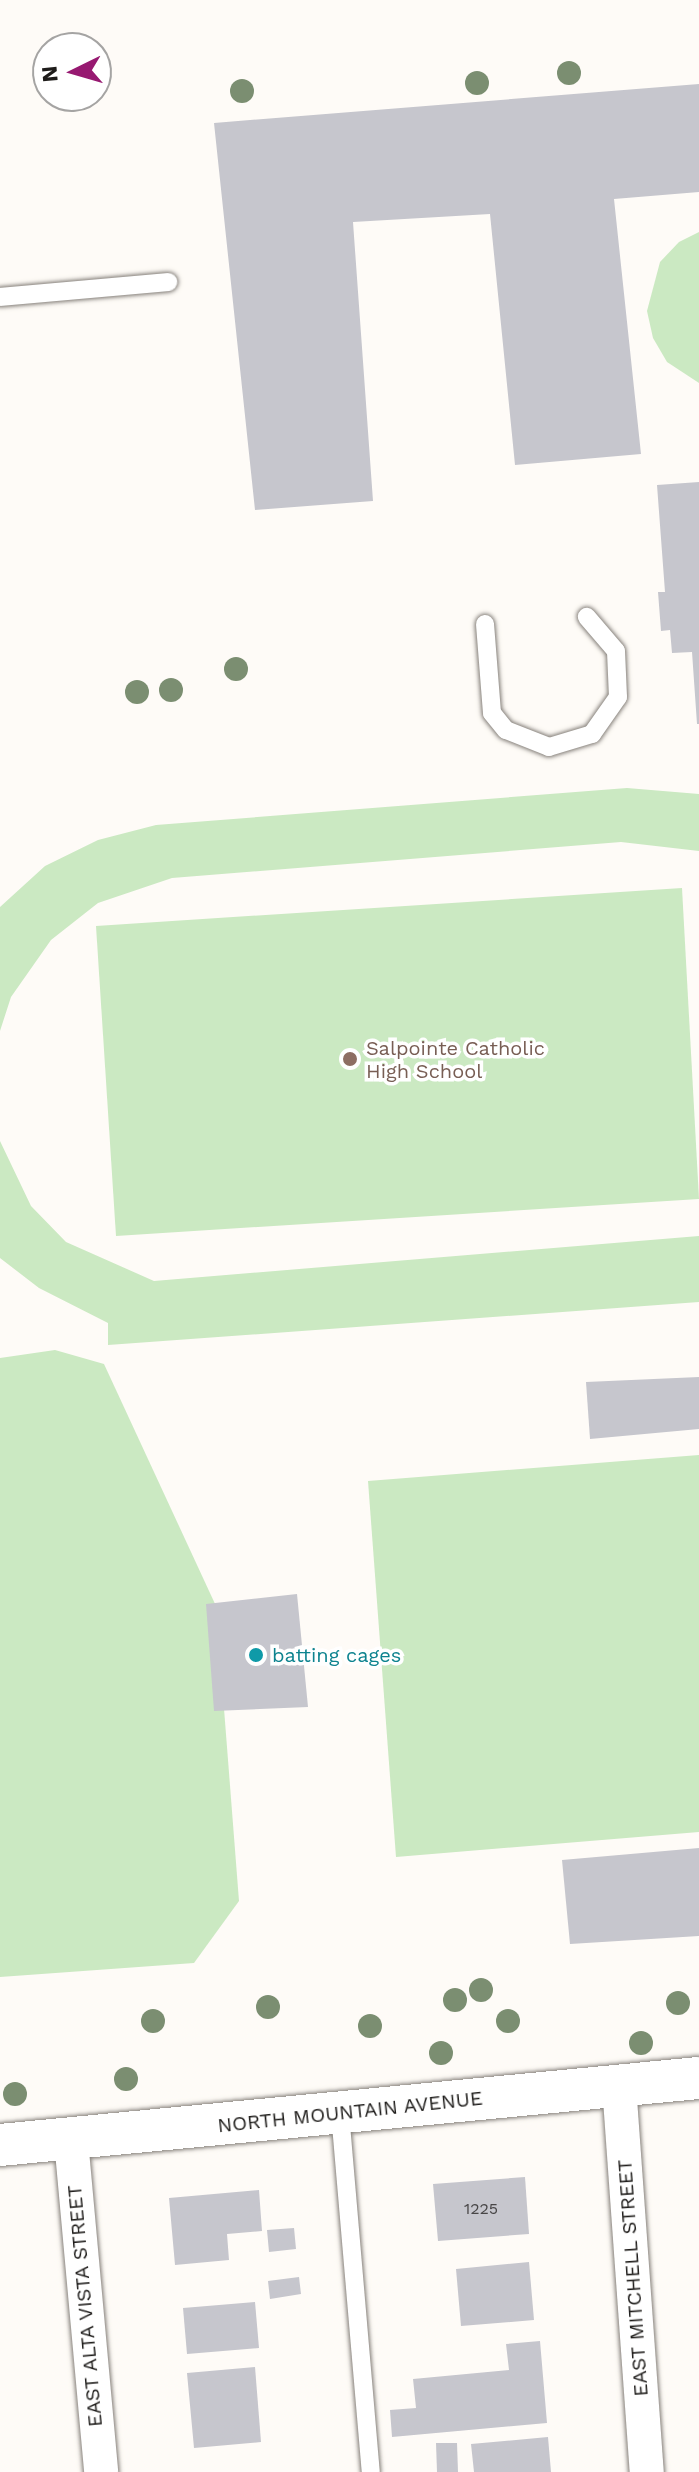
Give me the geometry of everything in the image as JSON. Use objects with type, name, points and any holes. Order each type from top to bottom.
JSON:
[{"type":"street","name":"NORTH MOUNTAIN AVENUE","points":[[0,2145],[699,2078]]},
{"type":"street","name":"EAST MITCHELL STREET","points":[[619,2085],[647,2472]]},
{"type":"street","name":"EAST ALTA VISTA STREET","points":[[71,2140],[101,2472]]},
{"type":"street","points":[[644,2424],[667,2472]]},
{"type":"lane","points":[[0,297],[168,282]]},
{"type":"lane","points":[[485,624],[492,713],[506,730],[549,747],[572,744],[600,726],[618,697],[621,674],[616,651],[587,617]]},
{"type":"lane","points":[[340,2113],[371,2472]]},
{"type":"green space","points":[[699,232],[699,383],[667,362],[653,338],[647,311],[660,262],[679,242]]},
{"type":"green space","points":[[627,788],[699,794],[699,851],[621,842],[172,878],[98,903],[51,940],[11,997],[0,1031],[0,907],[45,866],[98,840],[156,825]]},
{"type":"green space","points":[[682,888],[699,1199],[116,1236],[96,926]]},
{"type":"green space","points":[[0,1141],[31,1206],[66,1242],[154,1281],[699,1236],[699,1302],[108,1345],[108,1323],[39,1288],[0,1258]]},
{"type":"green space","points":[[55,1350],[104,1364],[216,1606],[239,1901],[194,1963],[0,1977],[0,1358]]},
{"type":"green space","points":[[699,1455],[699,1832],[396,1857],[368,1481]]},
{"type":"building","points":[[699,84],[699,192],[614,199],[641,454],[515,465],[490,214],[353,222],[373,501],[255,510],[214,123]]},
{"type":"building","points":[[699,482],[697,724],[692,652],[672,653],[670,630],[661,631],[658,592],[665,592],[657,485]]},
{"type":"building","points":[[699,1377],[699,1429],[590,1439],[586,1382]]},
{"type":"building","name":"batting cages","points":[[297,1594],[308,1707],[214,1711],[206,1604]]},
{"type":"building","points":[[699,1848],[699,1936],[570,1944],[562,1860]]},
{"type":"building","points":[[525,2177],[529,2234],[438,2241],[433,2184]]},
{"type":"building","points":[[259,2190],[262,2231],[227,2234],[229,2260],[175,2265],[169,2198]]},
{"type":"building","points":[[294,2228],[296,2249],[269,2252],[267,2230]]},
{"type":"building","points":[[529,2262],[534,2320],[461,2326],[456,2269]]},
{"type":"building","points":[[299,2277],[301,2294],[270,2299],[268,2281]]},
{"type":"building","points":[[255,2302],[259,2348],[187,2354],[183,2308]]},
{"type":"building","points":[[540,2341],[547,2423],[392,2437],[390,2410],[416,2408],[413,2379],[509,2370],[506,2344]]},
{"type":"building","points":[[255,2367],[261,2442],[194,2448],[187,2373]]},
{"type":"building","points":[[548,2437],[551,2472],[474,2472],[471,2444]]},
{"type":"building","points":[[436,2443],[457,2443],[458,2472],[437,2472]]},
{"type":"place","name":"Salpointe Catholic High School","points":[[350,1059]]},
{"type":"place","name":"batting cages","points":[[256,1655]]}]
